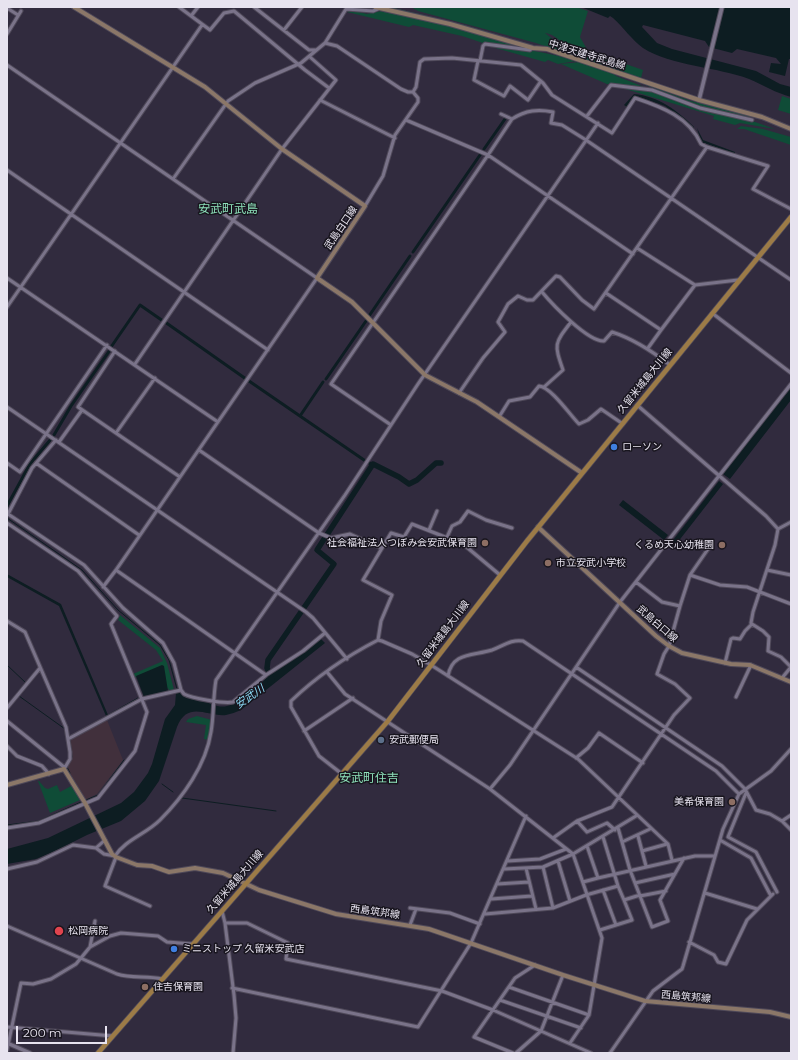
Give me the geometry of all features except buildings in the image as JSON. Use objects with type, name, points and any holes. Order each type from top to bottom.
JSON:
[{"type":"main road","name":"武島白口線","points":[[74,7],[205,87],[282,149],[365,206],[317,278]]},
{"type":"main road","name":"中津天建寺武島線","points":[[378,8],[450,24],[533,48],[547,49],[762,117],[791,129]]},
{"type":"main road","name":"久留米城島大川線","points":[[98,1053],[388,721],[538,527],[623,424],[738,280],[791,217]]},
{"type":"main road","points":[[317,278],[352,302],[425,375],[498,417],[582,473]]},
{"type":"main road","name":"武島白口線","points":[[538,527],[669,646],[682,653],[751,666],[791,682]]},
{"type":"main road","points":[[7,785],[49,774],[64,768],[116,857]]},
{"type":"main road","name":"西島筑邦線","points":[[116,857],[137,865],[152,866],[169,872],[195,868],[210,870],[232,877],[245,885],[336,914],[429,929],[563,975],[645,1001],[771,1012],[791,1017]]},
{"type":"street","points":[[178,7],[210,30],[224,13],[234,11],[329,88]]},
{"type":"street","points":[[191,16],[198,7]]},
{"type":"street","points":[[254,7],[309,50],[315,50]]},
{"type":"street","points":[[284,30],[302,7]]},
{"type":"street","points":[[699,98],[722,7]]},
{"type":"street","points":[[7,8],[18,15]]},
{"type":"street","points":[[173,179],[225,103],[255,83],[299,65],[310,57],[315,50],[325,43],[346,10],[372,11],[378,8]]},
{"type":"street","points":[[7,34],[21,11]]},
{"type":"street","points":[[7,307],[202,25]]},
{"type":"street","points":[[325,43],[337,46],[401,89],[412,92],[418,100],[394,138],[383,176],[365,206]]},
{"type":"street","points":[[533,48],[530,50],[485,44],[483,46],[474,80],[504,96],[510,86],[528,100],[541,81]]},
{"type":"street","points":[[135,364],[282,149],[336,80],[310,57]]},
{"type":"street","points":[[412,92],[416,87],[422,60],[452,58],[521,66],[541,81],[552,95],[612,133],[635,98],[663,107],[694,130],[700,144],[768,166],[753,189],[791,209]]},
{"type":"street","points":[[7,65],[317,278],[103,587]]},
{"type":"street","points":[[587,116],[611,85],[652,90],[700,108],[752,120]]},
{"type":"street","points":[[320,100],[394,138]]},
{"type":"street","points":[[391,425],[331,384],[512,118],[521,113],[538,110],[553,112],[551,123],[562,125],[586,140],[672,197],[791,280]]},
{"type":"street","points":[[501,114],[512,118]]},
{"type":"street","points":[[406,120],[488,155],[633,254]]},
{"type":"street","points":[[150,906],[105,886],[121,848],[158,822],[181,796],[206,752],[214,717],[216,680],[320,533],[391,425],[598,123]]},
{"type":"street","points":[[459,394],[482,358],[505,332],[498,322],[508,304],[518,296],[526,300],[533,300],[556,276],[560,277],[582,300],[594,309],[707,147]]},
{"type":"street","points":[[7,170],[268,350]]},
{"type":"street","points":[[637,248],[695,285],[738,280]]},
{"type":"street","points":[[7,278],[218,422]]},
{"type":"street","points":[[648,348],[695,285]]},
{"type":"street","points":[[542,292],[571,322],[593,339],[604,341],[612,332],[648,348],[670,365]]},
{"type":"street","points":[[606,293],[661,330]]},
{"type":"street","points":[[712,313],[791,373]]},
{"type":"street","points":[[544,387],[563,370],[556,350],[556,344],[571,322]]},
{"type":"street","points":[[7,463],[20,472],[107,345]]},
{"type":"street","points":[[115,351],[78,407],[180,477]]},
{"type":"street","points":[[116,433],[155,378]]},
{"type":"street","points":[[490,789],[510,765],[620,602],[791,384]]},
{"type":"street","points":[[498,417],[510,401],[530,397],[539,386],[544,387],[579,424],[588,420],[601,409],[623,424]]},
{"type":"street","points":[[637,405],[720,475],[766,516],[778,530]]},
{"type":"street","points":[[7,407],[306,612],[313,618],[347,659]]},
{"type":"street","points":[[82,410],[57,441],[36,463],[8,514],[84,565],[123,608],[163,643],[174,663],[181,690],[187,696],[215,702],[233,702],[266,674],[303,651],[325,633]]},
{"type":"street","points":[[199,450],[320,533],[331,538],[350,534],[381,548]]},
{"type":"street","points":[[36,463],[139,535]]},
{"type":"street","points":[[429,530],[438,511]]},
{"type":"street","points":[[447,537],[452,526],[460,522],[468,512],[486,520],[512,528]]},
{"type":"street","points":[[725,662],[731,639],[740,639],[752,624],[751,621],[759,591],[767,570],[778,530],[791,522]]},
{"type":"street","points":[[7,524],[78,571],[117,616],[111,624],[147,714],[135,751],[101,795],[39,822],[7,828]]},
{"type":"street","points":[[342,774],[319,756],[291,707],[290,701],[327,672],[378,640],[381,621],[392,595],[363,580],[391,533],[404,537],[412,524],[429,530],[463,544],[500,575]]},
{"type":"street","points":[[553,838],[577,822],[612,807],[662,735],[674,715],[690,698],[675,684],[658,674],[664,654],[669,646],[690,574],[708,549]]},
{"type":"street","points":[[116,570],[266,674]]},
{"type":"street","points":[[767,570],[791,575]]},
{"type":"street","points":[[690,574],[720,585],[747,587],[791,604]]},
{"type":"street","points":[[636,582],[662,602],[680,606]]},
{"type":"street","points":[[7,621],[25,632],[66,727],[70,759],[64,768],[31,739],[7,721]]},
{"type":"street","points":[[752,624],[761,629],[769,637],[768,651],[781,657],[791,667],[782,678]]},
{"type":"street","points":[[378,640],[405,651],[431,665],[576,758],[636,816],[668,844],[672,860]]},
{"type":"street","points":[[448,676],[454,662],[464,656],[491,650],[515,640],[523,641],[716,771],[739,794]]},
{"type":"street","points":[[736,696],[751,666]]},
{"type":"street","points":[[576,667],[722,766],[745,789],[756,810],[766,812],[782,822],[791,830]]},
{"type":"street","points":[[7,708],[40,668]]},
{"type":"street","points":[[327,672],[345,694],[490,789],[574,854],[586,895],[602,938],[589,1015],[570,1043]]},
{"type":"street","points":[[68,739],[142,699],[181,690]]},
{"type":"street","points":[[304,731],[353,698]]},
{"type":"street","points":[[576,758],[588,748],[599,734],[643,763]]},
{"type":"street","points":[[7,746],[17,756],[42,766],[49,774]]},
{"type":"street","points":[[610,1053],[645,1001],[658,986],[682,969],[720,840],[739,794],[771,771],[791,749]]},
{"type":"street","points":[[746,793],[728,837],[756,852],[777,892]]},
{"type":"street","points":[[232,988],[418,1027],[471,943],[485,914],[526,816]]},
{"type":"street","points":[[504,869],[539,868],[558,861],[574,854],[636,816]]},
{"type":"street","points":[[782,822],[791,816]]},
{"type":"street","points":[[577,822],[587,832],[607,823],[616,829],[652,927],[668,921],[660,900],[684,858]]},
{"type":"street","points":[[622,842],[638,836],[650,829]]},
{"type":"street","points":[[638,836],[646,866]]},
{"type":"street","points":[[600,930],[632,920],[618,886],[603,837]]},
{"type":"street","points":[[96,848],[105,840]]},
{"type":"street","points":[[689,942],[714,955],[718,962],[726,964],[747,920],[772,895],[751,858],[720,840]]},
{"type":"street","points":[[7,869],[37,862],[73,844],[96,848],[104,854],[116,857]]},
{"type":"street","points":[[642,851],[668,844]]},
{"type":"street","points":[[587,846],[598,878]]},
{"type":"street","points":[[507,861],[538,860],[566,849]]},
{"type":"street","points":[[583,882],[672,860],[705,855],[715,856]]},
{"type":"street","points":[[538,860],[539,868]]},
{"type":"street","points":[[558,861],[570,901]]},
{"type":"street","points":[[543,867],[553,908]]},
{"type":"street","points":[[526,868],[536,910]]},
{"type":"street","points":[[635,883],[675,874]]},
{"type":"street","points":[[497,884],[529,882]]},
{"type":"street","points":[[485,914],[553,908],[586,895],[618,886]]},
{"type":"street","points":[[603,890],[616,925]]},
{"type":"street","points":[[624,900],[640,895],[666,891]]},
{"type":"street","points":[[705,893],[757,909]]},
{"type":"street","points":[[491,899],[532,896]]},
{"type":"street","points":[[410,908],[450,913],[480,924]]},
{"type":"street","points":[[410,925],[416,909]]},
{"type":"street","points":[[222,910],[225,923],[236,1018],[233,1053]]},
{"type":"street","points":[[217,916],[224,918]]},
{"type":"street","points":[[90,947],[95,921]]},
{"type":"street","points":[[225,923],[247,923],[288,943],[286,959],[442,991],[493,1010],[591,1053]]},
{"type":"street","points":[[7,926],[123,976],[152,976],[162,979]]},
{"type":"street","points":[[7,1050],[9,1027],[21,983],[33,984],[51,979],[76,964],[90,947],[110,936],[121,933],[158,936],[168,942],[192,944]]},
{"type":"street","points":[[512,1053],[474,1038],[510,987],[514,978],[535,965]]},
{"type":"street","points":[[516,1053],[541,1031],[563,975]]},
{"type":"street","points":[[510,987],[589,1015]]},
{"type":"street","points":[[500,1000],[581,1028]]},
{"type":"street","points":[[9,1027],[113,1036]]},
{"type":"street","points":[[7,1043],[30,1053]]},
{"type":"shaded area","points":[[107,720],[123,760],[97,794],[85,800],[66,767],[71,759],[70,740]]},
{"type":"green space","points":[[383,7],[390,7],[465,25],[534,46],[465,26]]},
{"type":"green space","points":[[411,7],[576,7],[588,11],[580,37],[588,51],[643,70],[641,78],[583,58],[569,50],[558,39],[549,34],[545,33],[574,56],[536,43],[418,11]]},
{"type":"green space","points":[[351,10],[367,14],[381,11],[445,25],[519,46],[483,43],[462,36],[413,25],[409,27],[347,12]]},
{"type":"green space","points":[[492,47],[534,51],[576,61],[558,64],[548,60],[545,62]]},
{"type":"green space","points":[[580,62],[613,73],[616,76],[647,88],[607,84],[561,64]]},
{"type":"green space","points":[[622,76],[691,101],[751,116],[751,118],[699,106]]},
{"type":"green space","points":[[619,87],[650,91],[700,109],[755,122],[775,129],[740,123],[735,125],[713,119],[714,116]]},
{"type":"green space","points":[[782,96],[791,99],[791,114],[778,110]]},
{"type":"green space","points":[[741,126],[763,129],[791,137],[791,145],[744,129],[737,129]]},
{"type":"green space","points":[[120,615],[160,648],[167,663],[174,690],[168,691],[169,689],[136,676],[136,678],[133,674],[163,661],[156,650],[118,620]]},
{"type":"green space","points":[[197,716],[212,720],[209,740],[204,739],[206,725],[186,722],[188,719]]},
{"type":"green space","points":[[38,781],[48,789],[57,785],[60,792],[73,785],[80,800],[50,813]]},
{"type":"water","points":[[581,7],[791,7],[791,59],[789,59],[785,76],[769,72],[771,63],[781,64],[776,58],[737,49],[732,53],[709,47],[705,41],[643,25],[642,27],[657,43],[672,49],[756,71],[780,84],[791,87],[791,97],[737,75],[681,63],[654,54],[639,45],[610,16],[608,18]]},
{"type":"water","points":[[634,94],[643,95],[667,105],[688,121],[694,128],[665,106],[637,96],[633,97],[627,107],[624,105]]},
{"type":"water","points":[[697,128],[703,140],[735,152],[735,154],[701,142]]},
{"type":"water","points":[[791,387],[791,400],[730,479],[723,474]]},
{"type":"water","points":[[719,481],[723,484],[674,547],[670,544]]},
{"type":"water","points":[[623,500],[668,535],[664,540],[619,505]]},
{"type":"water","points":[[7,574],[61,604],[108,715],[106,716],[59,606],[7,577]]},
{"type":"water","points":[[321,639],[325,643],[241,710],[226,715],[192,712],[181,719],[159,781],[145,801],[121,821],[36,859],[7,864],[7,849],[48,838],[121,803],[134,792],[148,773],[152,764],[165,719],[175,705],[176,693],[179,692],[182,695],[218,706],[233,704],[245,697],[274,672]]},
{"type":"water","points":[[162,665],[164,666],[168,691],[144,697],[136,676]]},
{"type":"waterway","points":[[484,149],[505,119]]},
{"type":"waterway","points":[[413,252],[480,155]]},
{"type":"waterway","points":[[369,316],[410,256]]},
{"type":"waterway","points":[[111,347],[140,305],[163,321]]},
{"type":"waterway","points":[[326,379],[366,321]]},
{"type":"waterway","points":[[165,322],[246,379]]},
{"type":"waterway","points":[[54,435],[71,406],[110,350]]},
{"type":"waterway","points":[[249,381],[364,460]]},
{"type":"waterway","points":[[300,416],[323,382]]},
{"type":"waterway","points":[[7,506],[30,464],[51,439]]},
{"type":"waterway","name":"安武川","points":[[368,462],[372,465]]},
{"type":"waterway","name":"安武川","points":[[270,682],[272,680],[267,668],[268,660],[334,564],[317,550],[373,464],[399,477],[409,484],[417,480],[436,463],[441,463]]},
{"type":"waterway","points":[[7,518],[82,570],[118,610],[160,645],[169,660],[177,689]]},
{"type":"waterway","points":[[7,665],[26,683],[17,693]]},
{"type":"waterway","points":[[19,696],[65,729]]},
{"type":"waterway","points":[[108,715],[138,698]]},
{"type":"waterway","points":[[70,741],[72,757]]},
{"type":"waterway","points":[[86,800],[98,795],[124,760]]},
{"type":"waterway","points":[[67,767],[70,773]]},
{"type":"waterway","points":[[162,784],[173,792]]},
{"type":"waterway","points":[[182,798],[276,811]]},
{"type":"waterway","points":[[7,825],[39,821],[81,802]]},
{"type":"place","name":"ローソン","points":[[614,447]]},
{"type":"place","name":"社会福祉法人つぼみ会安武保育園","points":[[485,543]]},
{"type":"place","name":"くるめ天心幼稚園","points":[[722,545]]},
{"type":"place","name":"市立安武小学校","points":[[548,563]]},
{"type":"place","name":"安武郵便局","points":[[381,740]]},
{"type":"place","name":"美希保育園","points":[[732,802]]},
{"type":"place","name":"松岡病院","points":[[59,931]]},
{"type":"place","name":"ミニストップ 久留米安武店","points":[[174,949]]},
{"type":"place","name":"住吉保育園","points":[[145,987]]},
{"type":"district","name":"安武町武島","points":[[228,209]]},
{"type":"district","name":"安武町住吉","points":[[369,778]]}]
